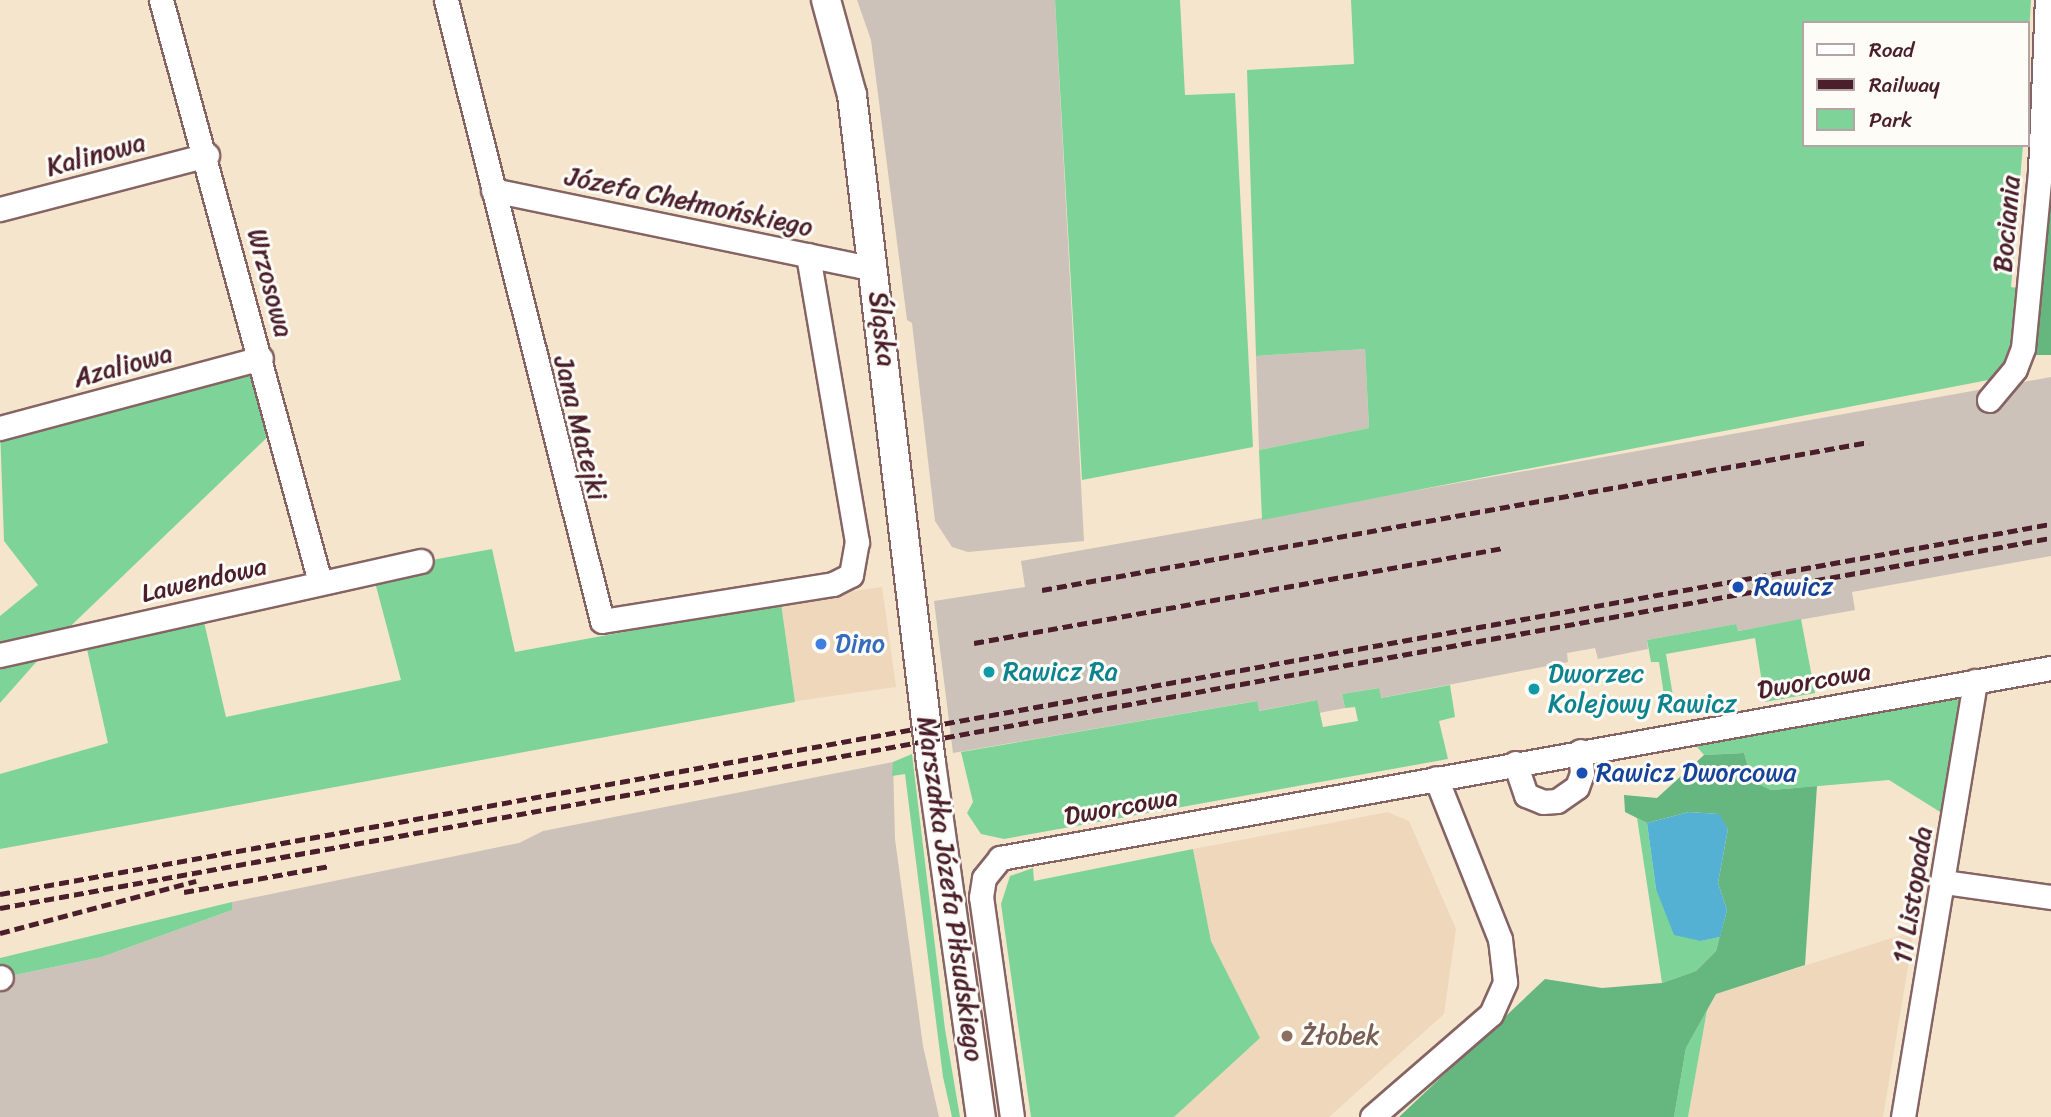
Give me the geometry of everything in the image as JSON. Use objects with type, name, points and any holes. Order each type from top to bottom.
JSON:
[{"type":"street","name":"Wrzosowa","points":[[161,0],[206,155],[320,582]]},
{"type":"street","name":"Jana Matejki","points":[[446,0],[602,621],[833,584],[851,575],[858,542],[808,256]]},
{"type":"street","name":"Śląska","points":[[827,0],[852,95],[920,661]]},
{"type":"street","name":"Bociania","points":[[1989,400],[2015,369],[2023,348],[2046,171],[2047,0]]},
{"type":"street","name":"Kalinowa","points":[[0,209],[206,155]]},
{"type":"street","name":"Józefa Chełmońskiego","points":[[493,190],[874,269]]},
{"type":"street","name":"Azaliowa","points":[[0,428],[261,358]]},
{"type":"street","name":"Lawendowa","points":[[0,655],[421,561]]},
{"type":"street","name":"Marszałka Józefa Piłsudskiego","points":[[920,661],[981,1117]]},
{"type":"street","name":"Dworcowa","points":[[1012,1117],[981,897],[984,878],[1000,858],[1580,751],[2051,668]]},
{"type":"street","name":"11 Listopada","points":[[1903,1117],[1944,882],[1975,681]]},
{"type":"street","points":[[1515,763],[1526,795],[1543,802],[1557,801],[1577,787],[1580,751]]},
{"type":"street","points":[[1372,1117],[1491,1014],[1504,982],[1500,939],[1436,778]]},
{"type":"street","points":[[1944,882],[2051,897]]},
{"type":"shaded area","points":[[857,0],[1055,0],[1084,541],[968,552],[952,547],[935,521],[912,323],[907,320],[871,40]]},
{"type":"shaded area","points":[[1365,349],[1369,428],[1259,450],[1256,356]]},
{"type":"shaded area","points":[[2051,377],[2051,556],[1852,592],[1855,610],[1737,631],[1736,624],[1647,640],[1648,649],[1598,659],[1595,648],[1567,653],[1568,662],[1380,698],[1378,688],[1342,694],[1345,708],[1319,713],[1316,700],[1258,711],[1256,701],[953,753],[934,601],[1025,587],[1021,561]]},
{"type":"shaded area","points":[[882,587],[896,687],[795,701],[781,601]]},
{"type":"shaded area","points":[[893,762],[895,839],[923,1046],[939,1117],[0,1117],[0,978],[102,957],[232,910],[232,902],[519,843],[543,831]]},
{"type":"shaded area","points":[[1388,812],[1409,821],[1456,929],[1444,1014],[1329,1117],[1174,1117],[1260,1038],[1211,941],[1193,849]]},
{"type":"shaded area","points":[[1914,931],[1883,1117],[1688,1117],[1707,1010],[1716,994]]},
{"type":"green space","points":[[1055,0],[1180,0],[1185,95],[1235,93],[1253,447],[1082,480]]},
{"type":"green space","points":[[1351,0],[2031,0],[2030,21],[1802,21],[1802,147],[2023,147],[2011,287],[2029,290],[2004,377],[1262,520],[1259,450],[1369,428],[1365,349],[1256,356],[1247,70],[1354,64]]},
{"type":"green space","points":[[2051,171],[2051,355],[2034,355],[2023,348]]},
{"type":"green space","points":[[261,358],[279,426],[53,643],[0,703],[0,616],[38,585],[4,541],[0,428]]},
{"type":"green space","points":[[492,549],[515,652],[781,603],[795,702],[0,849],[0,774],[108,743],[84,636],[201,609],[226,717],[401,680],[372,571]]},
{"type":"green space","points":[[1801,619],[1815,693],[1765,702],[1755,638],[1666,654],[1675,708],[1666,709],[1659,662],[1651,662],[1647,640],[1736,624],[1738,631]]},
{"type":"green space","points":[[1450,685],[1455,717],[1439,721],[1448,759],[1004,839],[981,834],[967,813],[973,802],[961,752],[1257,701],[1259,711],[1317,700],[1323,727],[1358,721],[1355,707],[1345,708],[1342,694],[1379,688],[1381,698]]},
{"type":"green space","points":[[1959,699],[1970,712],[1953,820],[1889,780],[1771,790],[1752,782],[1744,753],[1704,755],[1691,740]]},
{"type":"green space","points":[[1744,753],[1752,781],[1771,790],[1817,786],[1805,965],[1716,994],[1686,1048],[1674,1117],[1399,1117],[1545,979],[1602,988],[1662,983],[1696,971],[1716,951],[1727,910],[1718,883],[1728,829],[1718,814],[1689,812],[1647,823],[1625,812],[1624,795],[1657,798],[1704,755]]},
{"type":"green space","points":[[912,754],[945,1029],[960,1117],[952,1117],[943,1077],[905,774],[892,776],[893,762]]},
{"type":"green space","points":[[1637,818],[1647,823],[1656,889],[1701,941],[1720,937],[1716,951],[1696,971],[1662,983]]},
{"type":"green space","points":[[1193,849],[1211,941],[1260,1038],[1174,1117],[1031,1117],[1001,904],[1010,876],[1033,868],[1034,881]]},
{"type":"green space","points":[[232,902],[232,910],[102,957],[0,978],[0,958]]},
{"type":"green space","points":[[1707,1010],[1688,1117],[1674,1117],[1686,1048]]},
{"type":"water","points":[[1689,812],[1719,814],[1728,829],[1718,883],[1727,910],[1720,937],[1701,941],[1674,935],[1656,889],[1647,823]]},
{"type":"railway","points":[[1042,590],[1869,442]]},
{"type":"railway","points":[[0,894],[2051,524]]},
{"type":"railway","points":[[0,908],[2051,538]]},
{"type":"railway","points":[[974,643],[1503,548]]},
{"type":"railway","points":[[184,892],[330,866]]},
{"type":"railway","points":[[0,933],[196,881]]},
{"type":"place","name":"Rawicz","points":[[1738,587]]},
{"type":"place","name":"Dino","points":[[821,644]]},
{"type":"place","name":"Rawicz Ra","points":[[989,672]]},
{"type":"place","name":"Dworzec Kolejowy Rawicz","points":[[1534,689]]},
{"type":"place","name":"Rawicz Dworcowa","points":[[1582,773]]},
{"type":"place","name":"Żłobek","points":[[1287,1036]]}]
